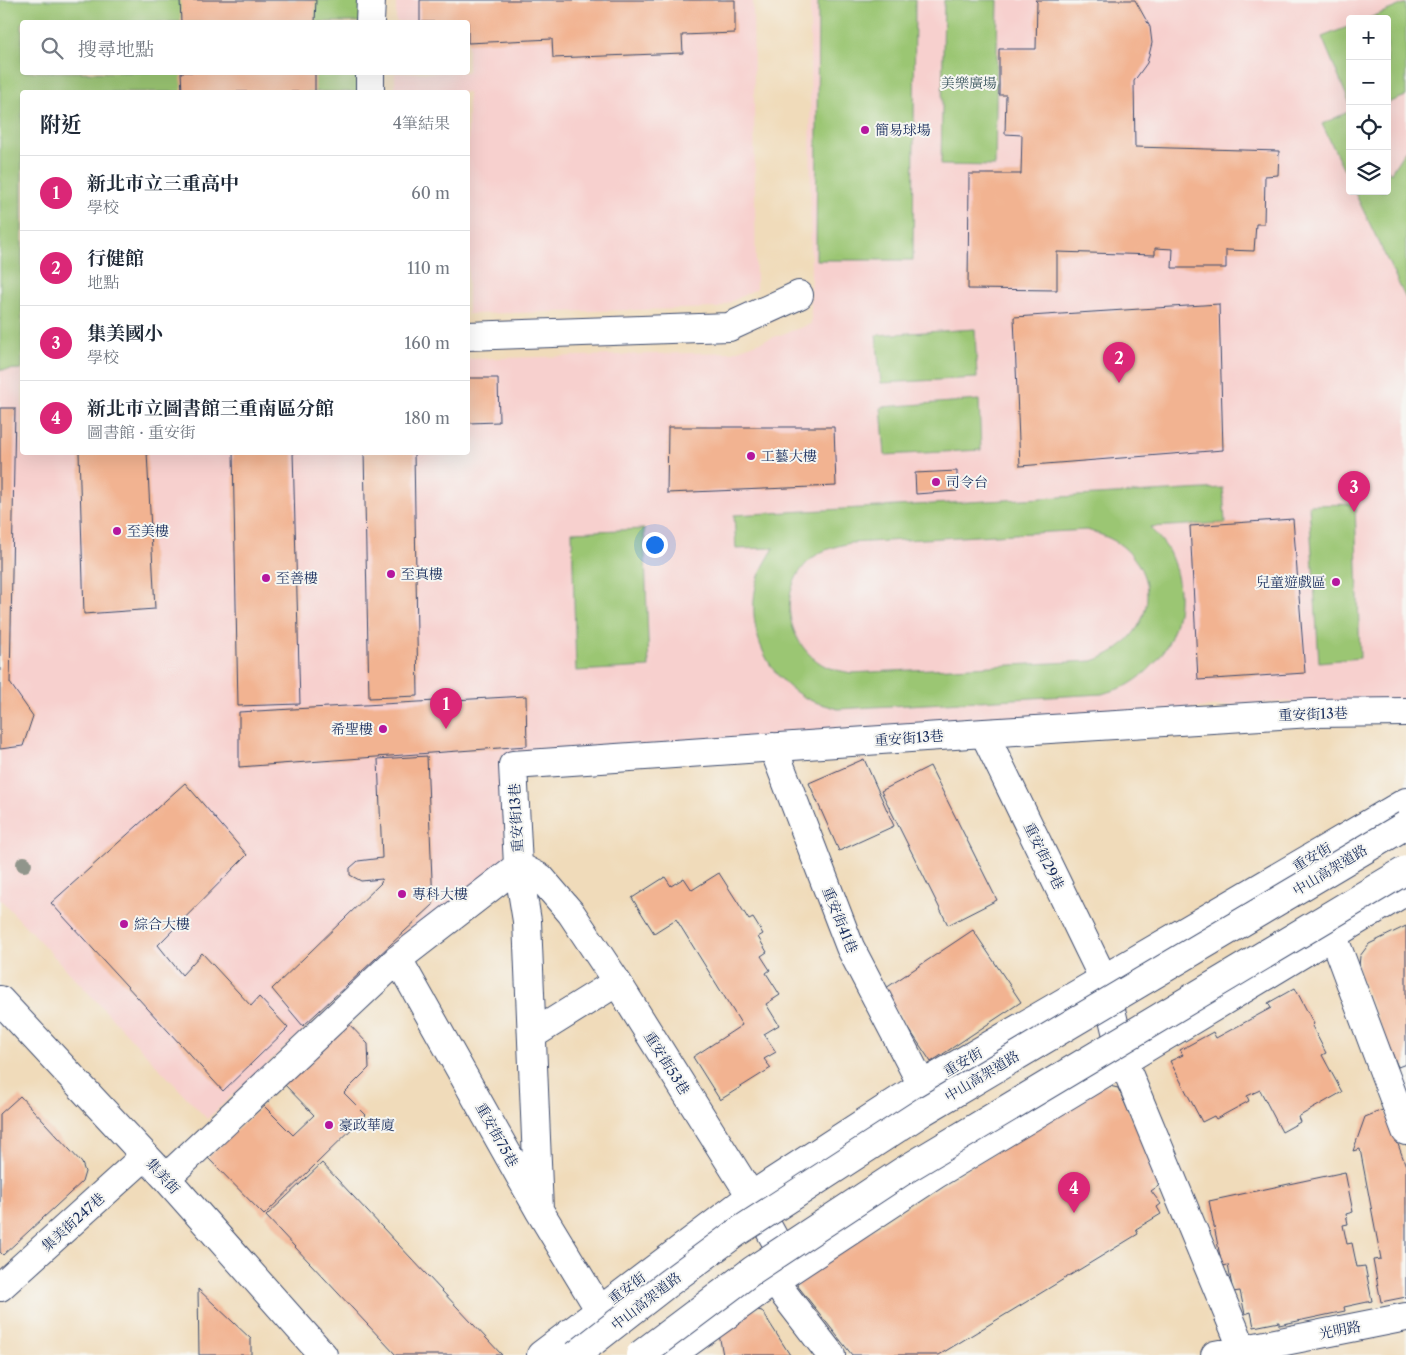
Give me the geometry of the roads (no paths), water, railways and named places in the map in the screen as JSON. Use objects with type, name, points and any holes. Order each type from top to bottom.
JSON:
[{"type":"main road","points":[[370,20],[371,0]]},
{"type":"main road","points":[[370,75],[370,90]]},
{"type":"main road","points":[[470,336],[729,327],[799,295]]},
{"type":"main road","name":"重安街13巷","points":[[518,866],[513,765],[1312,713],[1406,712]]},
{"type":"main road","name":"重安街29巷","points":[[984,733],[1104,980],[1122,1061],[1224,1354]]},
{"type":"main road","name":"重安街41巷","points":[[773,748],[850,947],[922,1085]]},
{"type":"main road","name":"重安街","points":[[541,1355],[598,1309],[751,1196],[922,1085],[1406,802]]},
{"type":"main road","name":"中山高架道路","points":[[576,1355],[736,1233],[924,1111],[1406,825]]},
{"type":"main road","points":[[166,1178],[398,959],[518,866],[527,921],[540,1210]]},
{"type":"main road","name":"重安街53巷","points":[[518,866],[541,878],[559,899],[617,982],[751,1196],[780,1250],[774,1281]]},
{"type":"main road","points":[[640,1355],[753,1270],[903,1171],[1406,870]]},
{"type":"main road","points":[[672,1355],[774,1281],[935,1175],[1406,891]]},
{"type":"main road","points":[[1332,936],[1406,1131]]},
{"type":"main road","name":"重安街75巷","points":[[398,959],[598,1309]]},
{"type":"main road","points":[[532,1035],[617,982]]},
{"type":"main road","name":"集美街","points":[[0,1000],[166,1178],[323,1355]]},
{"type":"main road","name":"集美街247巷","points":[[0,1287],[145,1156]]},
{"type":"main road","points":[[774,1281],[831,1355]]},
{"type":"main road","name":"光明路","points":[[1224,1354],[1406,1317]]},
{"type":"place","name":"簡易球場","points":[[865,130]]},
{"type":"place","name":"行健館","points":[[1119,383]]},
{"type":"place","name":"工藝大樓","points":[[751,456]]},
{"type":"place","name":"司令台","points":[[936,482]]},
{"type":"place","name":"集美國小","points":[[1354,512]]},
{"type":"place","name":"至美樓","points":[[117,531]]},
{"type":"place","name":"至真樓","points":[[391,574]]},
{"type":"place","name":"至善樓","points":[[266,578]]},
{"type":"place","name":"兒童遊戲區","points":[[1336,582]]},
{"type":"place","name":"希聖樓","points":[[383,729]]},
{"type":"place","name":"新北市立三重高中","points":[[446,729]]},
{"type":"place","name":"專科大樓","points":[[402,894]]},
{"type":"place","name":"綜合大樓","points":[[124,924]]},
{"type":"place","name":"豪政華廈","points":[[329,1125]]},
{"type":"place","name":"新北市立圖書館三重南區分館","points":[[1074,1213]]},
{"type":"park label","name":"美樂廣場","points":[[969,83]]}]
